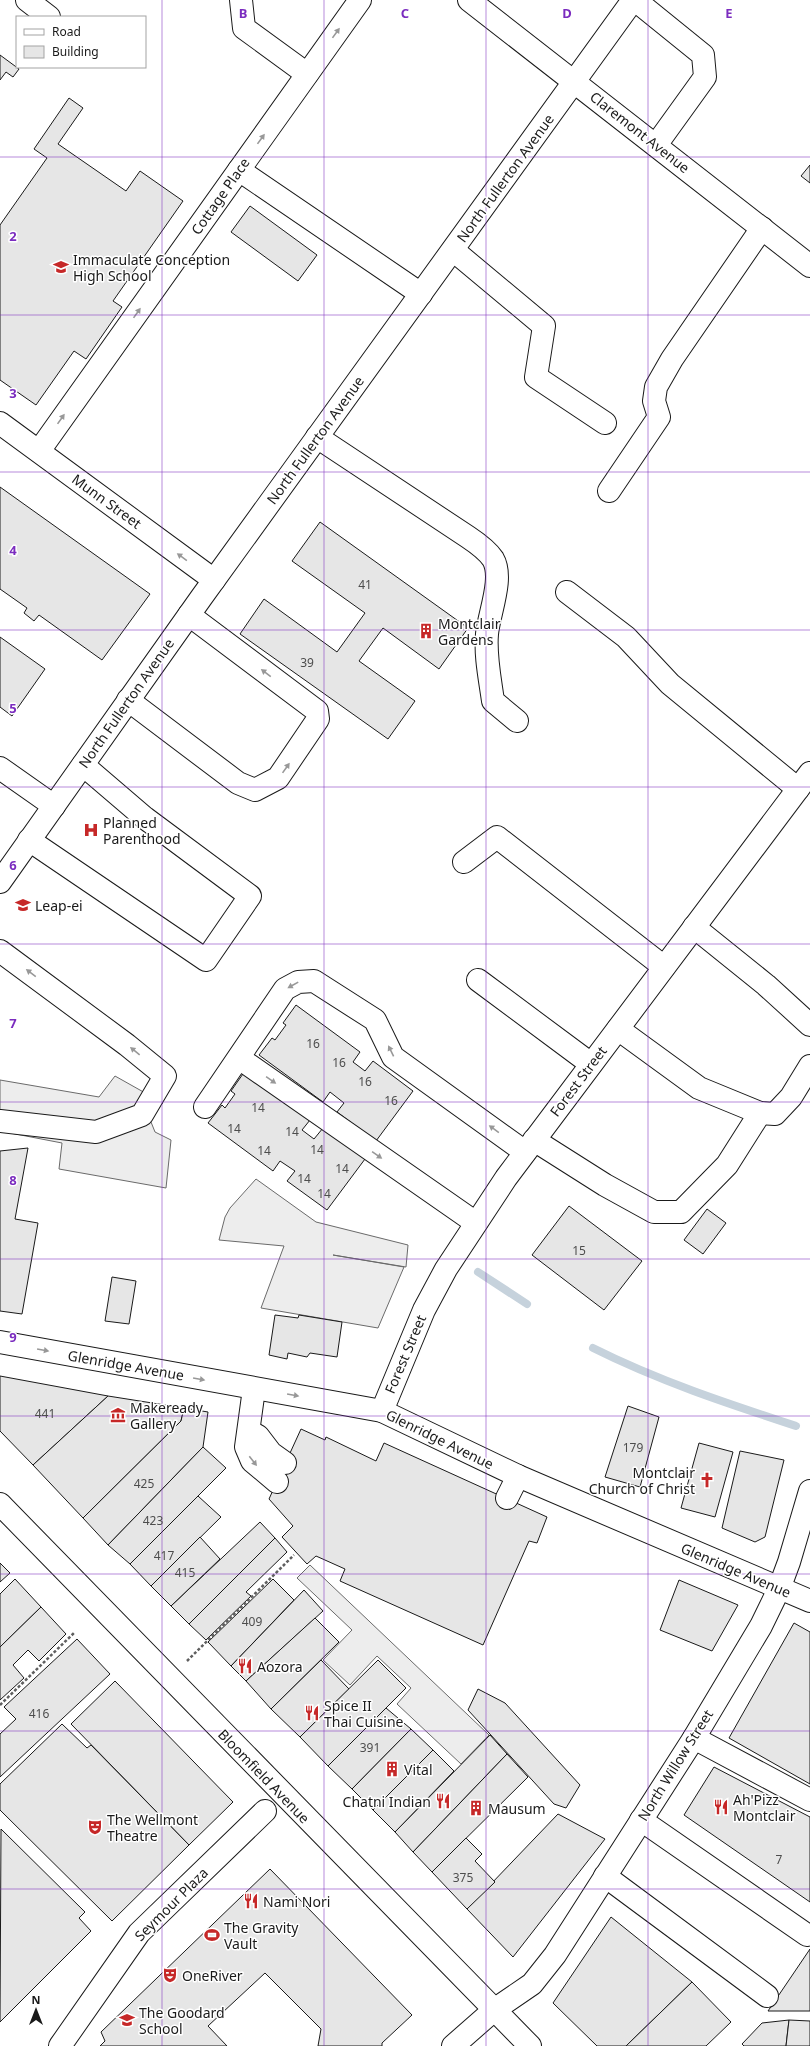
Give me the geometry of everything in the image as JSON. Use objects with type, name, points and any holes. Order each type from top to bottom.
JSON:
[{"type":"street","points":[[27,0],[48,16]]},
{"type":"street","name":"Cottage Place","points":[[39,451],[360,0]]},
{"type":"street","name":"Claremont Avenue","points":[[469,0],[656,144],[810,266]]},
{"type":"street","points":[[634,0],[703,55],[705,77],[656,144]]},
{"type":"street","name":"North Fullerton Avenue","points":[[0,882],[214,580],[634,0]]},
{"type":"street","points":[[241,1],[244,28],[307,74]]},
{"type":"street","points":[[239,170],[422,294]]},
{"type":"street","points":[[609,491],[659,417],[654,401],[656,387],[672,359],[762,228]]},
{"type":"street","points":[[453,250],[544,326],[536,377],[605,422]]},
{"type":"street","name":"Munn Street","points":[[3,432],[39,451],[214,580]]},
{"type":"street","points":[[317,437],[482,546],[493,559],[498,576],[487,635],[487,658],[493,701],[517,721]]},
{"type":"street","points":[[567,592],[626,637],[670,684],[804,781]]},
{"type":"street","points":[[128,700],[238,783],[255,790],[278,778],[318,719],[317,711],[189,615]]},
{"type":"street","points":[[29,840],[206,960],[250,896],[145,818],[83,765]]},
{"type":"street","points":[[0,768],[54,806]]},
{"type":"street","name":"Forest Street","points":[[382,1410],[417,1322],[446,1269],[476,1223],[530,1146],[804,781]]},
{"type":"street","points":[[464,862],[497,837],[664,967]]},
{"type":"street","points":[[694,927],[766,985],[810,1025]]},
{"type":"street","points":[[0,951],[127,1045],[165,1076],[142,1115],[96,1132],[0,1121]]},
{"type":"street","points":[[478,980],[591,1064]]},
{"type":"street","points":[[205,1107],[285,989],[298,982],[314,981],[375,1020],[394,1057],[530,1146],[654,1212],[681,1212],[727,1165],[760,1113]]},
{"type":"street","points":[[618,1029],[699,1088],[760,1113],[775,1114],[791,1097],[810,1066]]},
{"type":"street","points":[[239,1058],[476,1223]]},
{"type":"street","name":"Glenridge Avenue","points":[[0,1342],[254,1389],[382,1410],[518,1476],[810,1601]]},
{"type":"street","points":[[254,1389],[246,1447],[252,1461],[281,1472]]},
{"type":"street","points":[[507,1498],[518,1476]]},
{"type":"street","name":"North Willow Street","points":[[453,2046],[494,2010],[532,1984],[544,1970],[694,1738],[761,1626],[779,1589],[810,1491]]},
{"type":"street","name":"Bloomfield Avenue","points":[[0,1504],[530,2046]]},
{"type":"street","points":[[694,1738],[810,1800]]},
{"type":"street","name":"Seymour Plaza","points":[[60,2046],[139,1933],[265,1811]]},
{"type":"street","points":[[641,1820],[807,1935]]},
{"type":"street","points":[[605,1876],[767,1996]]},
{"type":"path","points":[[169,1678],[294,1555]]},
{"type":"path","points":[[0,1705],[75,1632]]},
{"type":"shaded area","points":[[115,1076],[163,1103],[149,1117],[155,1132],[171,1140],[166,1188],[59,1169],[62,1143],[0,1131],[0,1080],[99,1097]]},
{"type":"shaded area","points":[[256,1179],[316,1222],[408,1245],[406,1267],[333,1255],[404,1267],[378,1328],[261,1308],[284,1246],[219,1240],[225,1217],[230,1208]]},
{"type":"shaded area","points":[[310,1565],[489,1735],[461,1764],[397,1704],[411,1688],[377,1656],[350,1685],[323,1660],[352,1630],[297,1578]]},
{"type":"building","points":[[0,55],[19,69],[13,77],[6,72],[0,80]]},
{"type":"building","points":[[69,98],[83,108],[58,144],[126,191],[140,171],[183,201],[113,301],[122,307],[86,359],[74,351],[36,405],[0,380],[0,225],[47,158],[34,149]]},
{"type":"building","points":[[810,165],[810,183],[801,176]]},
{"type":"building","points":[[250,206],[317,255],[298,281],[231,232]]},
{"type":"building","points":[[0,487],[150,594],[102,660],[39,615],[34,621],[24,613],[27,608],[0,589]]},
{"type":"building","name":"Montclair Gardens","points":[[320,522],[468,628],[439,669],[383,628],[359,661],[415,701],[388,739],[240,634],[264,599],[337,652],[365,613],[292,561]]},
{"type":"building","points":[[0,637],[45,669],[12,716],[0,707]]},
{"type":"building","points":[[296,1005],[360,1052],[353,1062],[365,1071],[373,1061],[413,1091],[376,1141],[337,1112],[344,1103],[330,1092],[323,1102],[259,1055],[272,1038],[275,1040],[286,1025],[283,1023]]},
{"type":"building","points":[[245,1071],[310,1120],[302,1130],[314,1139],[323,1128],[365,1159],[327,1210],[287,1181],[295,1171],[280,1161],[273,1171],[208,1123],[222,1105],[225,1108],[235,1094],[231,1091]]},
{"type":"building","points":[[28,1148],[15,1219],[38,1223],[22,1314],[0,1311],[0,1151]]},
{"type":"building","points":[[569,1206],[642,1261],[604,1310],[532,1255]]},
{"type":"building","points":[[707,1209],[726,1223],[703,1254],[684,1240]]},
{"type":"building","points":[[112,1277],[136,1281],[129,1324],[105,1321]]},
{"type":"building","points":[[275,1315],[298,1318],[299,1315],[342,1322],[337,1357],[310,1353],[307,1357],[288,1353],[287,1359],[269,1355]]},
{"type":"building","points":[[0,1376],[108,1396],[33,1465],[0,1431]]},
{"type":"building","points":[[108,1396],[184,1408],[181,1421],[83,1518],[33,1465]]},
{"type":"building","points":[[628,1406],[659,1417],[640,1487],[605,1477]]},
{"type":"building","points":[[184,1408],[208,1412],[203,1447],[108,1545],[83,1518],[181,1421]]},
{"type":"building","points":[[301,1429],[325,1440],[326,1437],[376,1461],[384,1443],[547,1517],[537,1543],[529,1541],[483,1645],[340,1581],[345,1569],[316,1556],[307,1564],[282,1537],[293,1526],[269,1499]]},
{"type":"building","name":"Montclair Church of Christ","points":[[699,1443],[733,1452],[715,1517],[681,1508]]},
{"type":"building","points":[[203,1447],[226,1468],[130,1564],[108,1545]]},
{"type":"building","points":[[740,1451],[784,1460],[765,1537],[755,1542],[722,1528]]},
{"type":"building","points":[[198,1496],[221,1517],[151,1586],[130,1564]]},
{"type":"building","points":[[260,1522],[275,1538],[189,1624],[171,1606]]},
{"type":"building","points":[[200,1537],[220,1559],[171,1606],[151,1586]]},
{"type":"building","points":[[275,1538],[287,1552],[246,1592],[251,1596],[206,1640],[189,1624]]},
{"type":"building","points":[[0,1563],[10,1573],[0,1582]]},
{"type":"building","points":[[15,1579],[41,1607],[0,1647],[0,1594]]},
{"type":"building","points":[[273,1579],[294,1600],[231,1666],[208,1642]]},
{"type":"building","points":[[679,1580],[738,1605],[712,1651],[660,1630]]},
{"type":"building","points":[[304,1590],[323,1611],[246,1681],[231,1666]]},
{"type":"building","points":[[41,1607],[66,1634],[39,1661],[28,1650],[13,1665],[24,1678],[0,1700],[0,1647]]},
{"type":"building","points":[[315,1618],[339,1642],[271,1709],[246,1681]]},
{"type":"building","points":[[794,1623],[810,1632],[810,1784],[729,1738]]},
{"type":"building","points":[[77,1639],[110,1674],[0,1777],[0,1734],[16,1719],[4,1707]]},
{"type":"building","points":[[321,1660],[349,1689],[300,1737],[271,1709]]},
{"type":"building","points":[[378,1660],[406,1688],[328,1766],[300,1737]]},
{"type":"building","points":[[115,1681],[233,1802],[189,1845],[71,1724]]},
{"type":"building","points":[[478,1689],[505,1703],[580,1785],[566,1808],[554,1804],[468,1710]]},
{"type":"building","points":[[386,1708],[411,1729],[352,1789],[328,1766]]},
{"type":"building","name":"The Wellmont Theatre","points":[[62,1724],[87,1748],[91,1745],[189,1845],[112,1921],[0,1810],[0,1784]]},
{"type":"building","name":"Vital","points":[[411,1729],[433,1750],[373,1810],[352,1789]]},
{"type":"building","name":"Chatni Indian","points":[[490,1735],[507,1754],[413,1852],[395,1832]]},
{"type":"building","points":[[433,1750],[454,1771],[395,1832],[373,1810]]},
{"type":"building","name":"Mausum","points":[[507,1754],[528,1777],[432,1872],[413,1852]]},
{"type":"building","points":[[714,1767],[810,1817],[810,1902],[684,1815]]},
{"type":"building","points":[[558,1814],[605,1839],[513,1957],[467,1909]]},
{"type":"building","points":[[1,1829],[85,1912],[79,1918],[91,1931],[0,2022]]},
{"type":"building","points":[[466,1838],[482,1854],[475,1861],[495,1882],[467,1909],[432,1872]]},
{"type":"building","points":[[270,1869],[412,2015],[382,2043],[382,2046],[318,2046],[321,2029],[265,1973],[208,2026],[227,2046],[100,2046],[105,2041],[101,2032]]},
{"type":"building","points":[[611,1917],[692,1982],[626,2046],[597,2046],[553,2003]]},
{"type":"building","points":[[810,1949],[810,2011],[768,2011]]},
{"type":"building","points":[[692,1982],[731,2022],[706,2046],[626,2046]]},
{"type":"building","points":[[789,2020],[786,2046],[744,2046],[742,2044],[762,2023]]},
{"type":"building","points":[[789,2020],[810,2021],[810,2046],[786,2046]]},
{"type":"waterway","points":[[478,1272],[527,1304]]},
{"type":"waterway","points":[[593,1348],[668,1381],[718,1400],[796,1426]]},
{"type":"place","name":"Immaculate Conception High School","points":[[61,267]]},
{"type":"place","name":"Montclair Gardens","points":[[426,631]]},
{"type":"place","name":"Planned Parenthood","points":[[91,830]]},
{"type":"place","name":"Leap-ei","points":[[23,905]]},
{"type":"place","name":"Makeready Gallery","points":[[118,1415]]},
{"type":"place","name":"Montclair Church of Christ","points":[[707,1480]]},
{"type":"place","name":"Aozora","points":[[245,1666]]},
{"type":"place","name":"Spice II Thai Cuisine","points":[[312,1713]]},
{"type":"place","name":"Vital","points":[[392,1769]]},
{"type":"place","name":"Chatni Indian","points":[[443,1801]]},
{"type":"place","name":"Ah'Pizz Montclair","points":[[721,1807]]},
{"type":"place","name":"Mausum","points":[[476,1808]]},
{"type":"place","name":"The Wellmont Theatre","points":[[95,1827]]},
{"type":"place","name":"Nami Nori","points":[[251,1901]]},
{"type":"place","name":"The Gravity Vault","points":[[212,1935]]},
{"type":"place","name":"OneRiver","points":[[170,1975]]},
{"type":"place","name":"The Goodard School","points":[[127,2020]]}]
